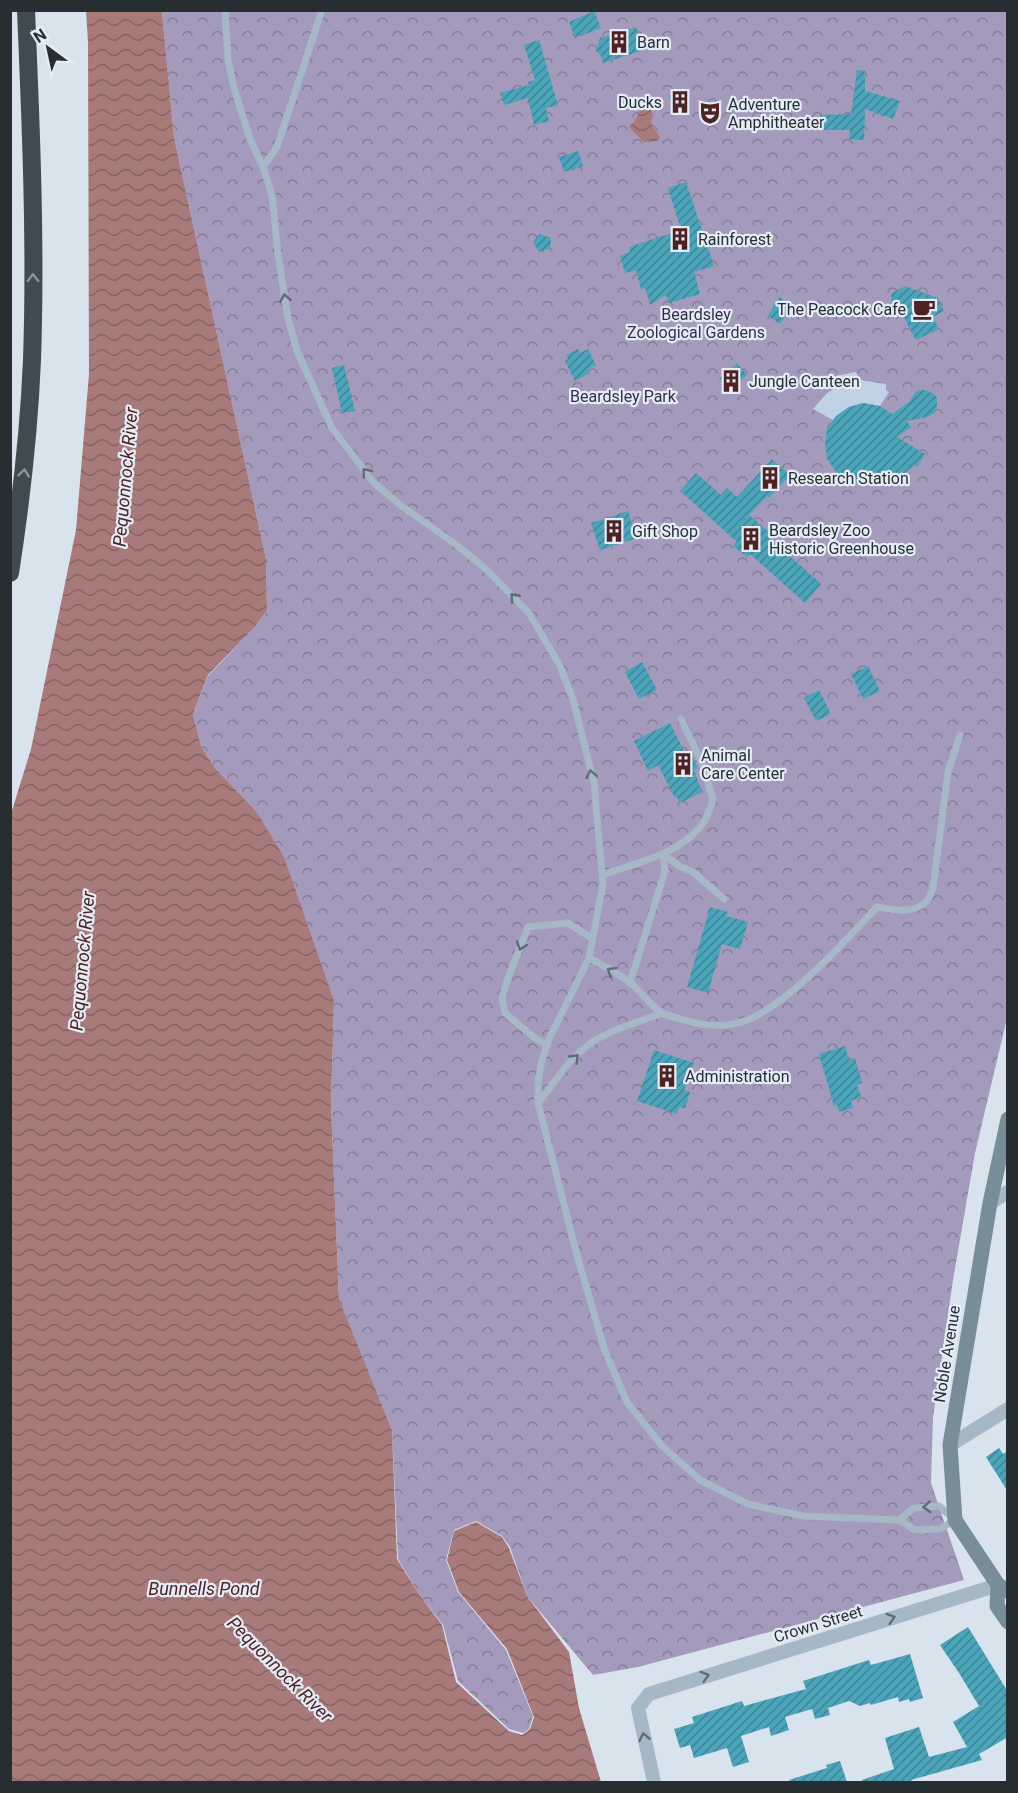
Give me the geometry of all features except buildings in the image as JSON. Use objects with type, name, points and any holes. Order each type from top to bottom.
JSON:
[{"type":"highway","points":[[10,573],[23,477],[32,359],[33,231],[26,10]]},
{"type":"main road","name":"Noble Avenue","points":[[1008,1119],[990,1203],[950,1445],[955,1520],[1003,1588],[997,1606],[1008,1622]]},
{"type":"street","points":[[990,1203],[1008,1192]]},
{"type":"street","points":[[950,1445],[1008,1409]]},
{"type":"street","name":"Crown Street","points":[[654,1782],[638,1708],[649,1694],[1003,1588]]},
{"type":"lane","points":[[225,10],[228,60],[234,88],[250,139],[263,167],[272,195],[288,318],[297,351],[332,428],[374,483],[488,570],[529,613],[559,664],[573,699],[594,783],[603,884],[589,958],[547,1045],[538,1083],[538,1103],[578,1258],[605,1351],[627,1402],[662,1446],[700,1480],[748,1504],[803,1516],[899,1520],[915,1530],[940,1529],[955,1520],[939,1506],[914,1508],[899,1520]]},
{"type":"lane","points":[[263,167],[277,147],[322,10]]},
{"type":"lane","points":[[602,875],[663,854],[681,844],[702,825],[713,800],[704,765],[681,719]]},
{"type":"lane","points":[[589,958],[630,982],[662,1013],[695,1023],[720,1026],[737,1024],[750,1019],[782,999],[813,972],[877,907],[901,911],[914,908],[927,901],[933,888],[948,772],[960,735]]},
{"type":"lane","points":[[663,854],[693,872],[724,899]]},
{"type":"lane","points":[[630,982],[665,871],[663,854]]},
{"type":"lane","points":[[547,1045],[505,1013],[502,998],[528,927],[568,923],[593,939]]},
{"type":"lane","points":[[538,1103],[588,1045],[604,1036],[662,1013]]},
{"type":"green space","name":"Beardsley Park","points":[[162,11],[1007,11],[1008,1014],[975,1153],[953,1280],[933,1417],[931,1483],[964,1580],[638,1667],[593,1675],[527,1596],[510,1547],[502,1536],[476,1521],[454,1530],[446,1560],[458,1592],[506,1650],[533,1716],[529,1729],[523,1733],[509,1729],[458,1681],[443,1625],[419,1594],[398,1559],[392,1430],[339,1300],[331,1105],[334,1001],[256,811],[215,768],[201,746],[193,714],[208,676],[254,628],[267,610],[266,559],[174,137]]},
{"type":"shaded area","points":[[856,372],[860,380],[886,384],[886,390],[889,392],[880,406],[863,403],[849,407],[833,420],[813,409],[827,393],[837,387],[836,376]]},
{"type":"water","name":"Bunnells Pond","points":[[86,11],[162,11],[174,137],[266,559],[267,610],[254,628],[208,675],[193,714],[201,746],[215,768],[256,811],[284,857],[334,1001],[331,1105],[339,1299],[392,1430],[397,1559],[442,1625],[456,1682],[509,1731],[522,1735],[530,1729],[534,1717],[507,1649],[459,1592],[447,1560],[454,1531],[476,1522],[502,1537],[509,1548],[527,1596],[569,1652],[579,1708],[601,1782],[11,1782],[10,817],[31,749],[76,530],[89,374]]},
{"type":"water","points":[[646,107],[653,115],[651,123],[660,138],[657,141],[644,142],[629,127],[639,112]]},
{"type":"place","name":"Barn","points":[[619,42]]},
{"type":"place","name":"Ducks","points":[[680,102]]},
{"type":"place","name":"Adventure Amphitheater","points":[[710,113]]},
{"type":"place","name":"Rainforest","points":[[680,239]]},
{"type":"place","name":"The Peacock Cafe","points":[[924,309]]},
{"type":"place","name":"Jungle Canteen","points":[[731,381]]},
{"type":"place","name":"Research Station","points":[[770,478]]},
{"type":"place","name":"Gift Shop","points":[[614,531]]},
{"type":"place","name":"Beardsley Zoo Historic Greenhouse","points":[[751,539]]},
{"type":"place","name":"Animal Care Center","points":[[683,764]]},
{"type":"place","name":"Administration","points":[[667,1076]]},
{"type":"park label","name":"Beardsley Zoological Gardens","points":[[696,323]]},
{"type":"water label","name":"Pequonnock River","points":[[125,477]]},
{"type":"water label","name":"Pequonnock River","points":[[82,961]]},
{"type":"water label","name":"Pequonnock River","points":[[280,1669]]}]
